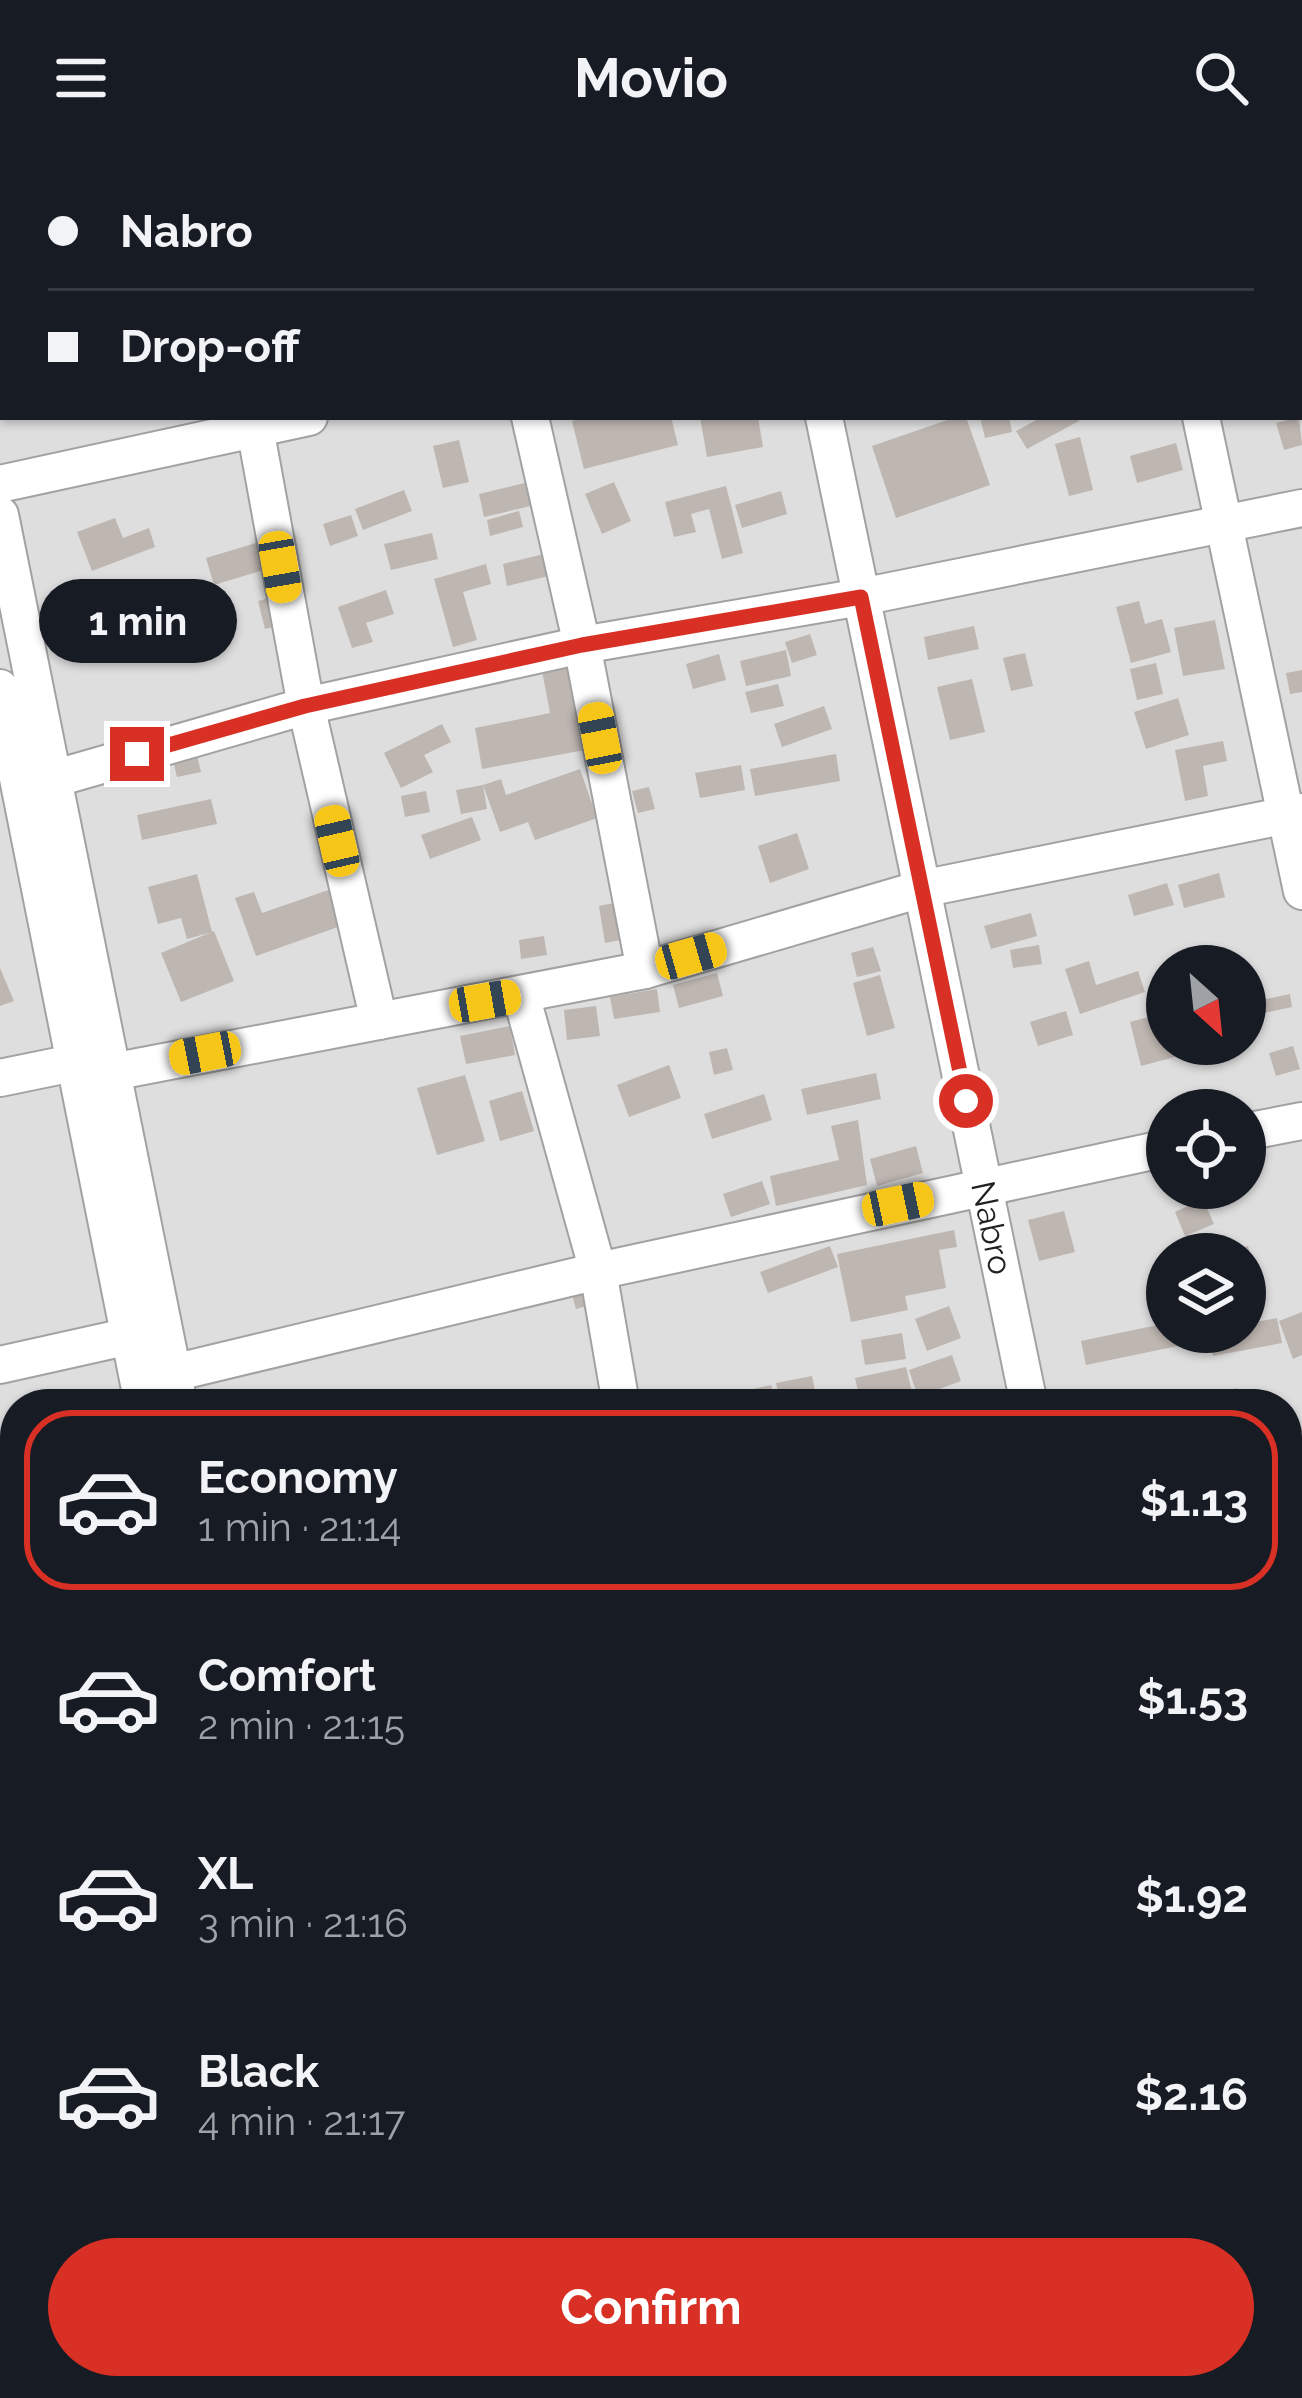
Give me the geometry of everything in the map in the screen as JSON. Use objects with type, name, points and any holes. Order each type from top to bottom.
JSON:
[{"type":"street","points":[[0,484],[294,420]]},
{"type":"street","points":[[531,420],[582,645],[645,970]]},
{"type":"street","name":"Nabro","points":[[825,420],[1026,1389]]},
{"type":"street","points":[[1202,420],[1294,814],[1302,890]]},
{"type":"street","points":[[255,428],[305,706],[379,1021]]},
{"type":"street","points":[[53,779],[305,706],[582,645],[861,597],[1302,508]]},
{"type":"street","points":[[0,515],[176,1389],[598,1271],[1146,1152]]},
{"type":"street","points":[[0,688],[140,1389]]},
{"type":"street","points":[[112,1072],[645,970],[921,889],[1294,814]]},
{"type":"street","points":[[520,995],[598,1271],[618,1389]]},
{"type":"street","points":[[0,1078],[73,1063]]},
{"type":"street","points":[[1266,1128],[1302,1121]]},
{"type":"street","points":[[0,1365],[130,1336]]},
{"type":"shaded area","points":[[0,420],[1302,420],[1302,1389],[0,1389]]},
{"type":"building","points":[[672,420],[678,445],[584,469],[572,421]]},
{"type":"building","points":[[701,420],[758,420],[763,447],[707,457]]},
{"type":"building","points":[[947,420],[967,420],[990,485],[896,518],[872,446]]},
{"type":"building","points":[[981,420],[1010,420],[1012,432],[985,438]]},
{"type":"building","points":[[1036,420],[1079,421],[1027,449],[1016,431]]},
{"type":"building","points":[[1299,420],[1302,445],[1284,450],[1276,423]]},
{"type":"building","points":[[1080,437],[1093,490],[1069,496],[1055,444]]},
{"type":"building","points":[[459,440],[469,482],[443,488],[433,446]]},
{"type":"building","points":[[1176,443],[1183,470],[1137,483],[1130,456]]},
{"type":"building","points":[[529,482],[535,505],[484,517],[479,494]]},
{"type":"building","points":[[614,482],[631,521],[602,534],[585,494]]},
{"type":"building","points":[[726,486],[743,553],[722,559],[709,509],[691,514],[696,532],[674,537],[665,502]]},
{"type":"building","points":[[404,490],[412,511],[363,530],[355,509]]},
{"type":"building","points":[[781,491],[787,514],[742,528],[735,505]]},
{"type":"building","points":[[519,511],[523,527],[490,536],[487,520]]},
{"type":"building","points":[[351,515],[358,536],[330,546],[323,524]]},
{"type":"building","points":[[115,518],[123,538],[149,528],[155,547],[92,571],[77,532]]},
{"type":"building","points":[[432,533],[438,559],[391,570],[384,544]]},
{"type":"building","points":[[269,539],[277,566],[214,585],[206,558]]},
{"type":"building","points":[[544,554],[549,576],[507,586],[503,564]]},
{"type":"building","points":[[486,564],[491,584],[463,592],[477,640],[453,647],[434,579]]},
{"type":"building","points":[[183,590],[190,629],[95,647],[88,608]]},
{"type":"building","points":[[386,590],[394,614],[366,623],[373,642],[352,648],[338,607]]},
{"type":"building","points":[[280,595],[287,624],[265,629],[258,601]]},
{"type":"building","points":[[1139,601],[1145,624],[1162,619],[1171,652],[1131,663],[1116,607]]},
{"type":"building","points":[[1215,620],[1225,669],[1183,676],[1174,628]]},
{"type":"building","points":[[974,626],[979,649],[928,660],[924,637]]},
{"type":"building","points":[[810,634],[817,655],[792,663],[785,642]]},
{"type":"building","points":[[786,650],[791,676],[746,686],[740,661]]},
{"type":"building","points":[[1025,653],[1033,686],[1011,691],[1003,658]]},
{"type":"building","points":[[719,654],[726,680],[693,689],[686,664]]},
{"type":"building","points":[[1156,663],[1163,694],[1137,700],[1130,669]]},
{"type":"building","points":[[569,666],[585,750],[482,769],[475,728],[550,713],[542,671]]},
{"type":"building","points":[[1302,670],[1302,692],[1290,694],[1286,673]]},
{"type":"building","points":[[972,679],[985,732],[950,740],[937,687]]},
{"type":"building","points":[[778,684],[784,706],[751,713],[745,692]]},
{"type":"building","points":[[1178,698],[1189,735],[1146,749],[1134,712]]},
{"type":"building","points":[[824,706],[832,729],[782,747],[774,724]]},
{"type":"building","points":[[442,724],[451,742],[424,755],[433,772],[401,788],[384,753]]},
{"type":"building","points":[[1223,741],[1227,761],[1203,766],[1208,796],[1185,801],[1175,750]]},
{"type":"building","points":[[836,754],[840,781],[755,796],[750,769]]},
{"type":"building","points":[[197,755],[201,772],[177,777],[173,760]]},
{"type":"building","points":[[741,765],[745,790],[700,798],[695,773]]},
{"type":"building","points":[[580,769],[597,818],[535,840],[528,822],[500,832],[483,785],[501,779],[506,795]]},
{"type":"building","points":[[483,785],[487,809],[461,814],[456,790]]},
{"type":"building","points":[[649,787],[655,809],[638,813],[632,791]]},
{"type":"building","points":[[426,791],[430,812],[405,817],[401,796]]},
{"type":"building","points":[[211,799],[217,824],[142,840],[137,815]]},
{"type":"building","points":[[472,817],[481,840],[430,859],[421,835]]},
{"type":"building","points":[[797,833],[809,869],[770,883],[758,846]]},
{"type":"building","points":[[1219,873],[1225,897],[1184,908],[1178,885]]},
{"type":"building","points":[[197,874],[212,932],[187,939],[181,918],[158,924],[148,887]]},
{"type":"building","points":[[1167,883],[1174,905],[1134,916],[1128,895]]},
{"type":"building","points":[[340,886],[352,922],[256,956],[235,898],[254,892],[262,913]]},
{"type":"building","points":[[619,902],[626,939],[605,943],[599,906]]},
{"type":"building","points":[[1031,913],[1037,936],[991,949],[984,926]]},
{"type":"building","points":[[214,931],[234,981],[181,1002],[161,953]]},
{"type":"building","points":[[544,936],[547,955],[521,959],[519,940]]},
{"type":"building","points":[[1039,945],[1042,964],[1013,968],[1010,950]]},
{"type":"building","points":[[873,947],[881,971],[857,977],[851,953]]},
{"type":"building","points":[[1089,961],[1096,985],[1138,971],[1145,992],[1080,1014],[1065,969]]},
{"type":"building","points":[[0,968],[14,1001],[0,1006]]},
{"type":"building","points":[[717,973],[723,996],[679,1008],[673,985]]},
{"type":"building","points":[[880,975],[895,1028],[867,1036],[853,983]]},
{"type":"building","points":[[657,989],[660,1012],[614,1019],[610,997]]},
{"type":"building","points":[[1290,994],[1292,1007],[1266,1013],[1266,999]]},
{"type":"building","points":[[596,1006],[600,1036],[567,1040],[564,1010]]},
{"type":"building","points":[[1066,1011],[1073,1035],[1038,1046],[1030,1022]]},
{"type":"building","points":[[1146,1018],[1146,1065],[1141,1066],[1130,1022]]},
{"type":"building","points":[[510,1026],[515,1055],[466,1064],[460,1036]]},
{"type":"building","points":[[1293,1046],[1300,1069],[1276,1076],[1269,1053]]},
{"type":"building","points":[[727,1048],[733,1070],[714,1075],[709,1052]]},
{"type":"building","points":[[669,1065],[681,1098],[629,1117],[617,1085]]},
{"type":"building","points":[[876,1073],[881,1099],[807,1115],[801,1089]]},
{"type":"building","points":[[465,1075],[485,1141],[437,1155],[417,1088]]},
{"type":"building","points":[[522,1091],[534,1131],[500,1141],[489,1101]]},
{"type":"building","points":[[764,1094],[772,1120],[712,1139],[704,1114]]},
{"type":"building","points":[[858,1120],[867,1185],[776,1206],[770,1176],[839,1160],[831,1126]]},
{"type":"building","points":[[916,1146],[923,1173],[877,1186],[870,1159]]},
{"type":"building","points":[[762,1181],[770,1204],[731,1217],[723,1194]]},
{"type":"building","points":[[1207,1209],[1214,1224],[1184,1233],[1175,1212]]},
{"type":"building","points":[[1064,1211],[1075,1252],[1039,1261],[1028,1220]]},
{"type":"building","points":[[954,1230],[957,1247],[939,1250],[946,1288],[905,1296],[908,1310],[851,1322],[837,1254]]},
{"type":"building","points":[[830,1246],[838,1267],[768,1293],[760,1272]]},
{"type":"building","points":[[589,1283],[594,1304],[576,1309],[570,1287]]},
{"type":"building","points":[[949,1306],[961,1338],[927,1351],[915,1319]]},
{"type":"building","points":[[1302,1312],[1302,1355],[1293,1359],[1279,1321]]},
{"type":"building","points":[[1277,1318],[1282,1343],[1266,1346],[1266,1320]]},
{"type":"building","points":[[1146,1327],[1146,1353],[1086,1365],[1081,1341]]},
{"type":"building","points":[[902,1333],[906,1359],[865,1365],[861,1340]]},
{"type":"building","points":[[952,1355],[961,1381],[940,1389],[915,1389],[909,1370]]},
{"type":"building","points":[[906,1367],[911,1389],[858,1389],[855,1378]]},
{"type":"building","points":[[812,1376],[815,1389],[777,1389],[776,1383]]},
{"type":"route","points":[[137,754],[305,706],[582,645],[861,597],[966,1101]]}]
